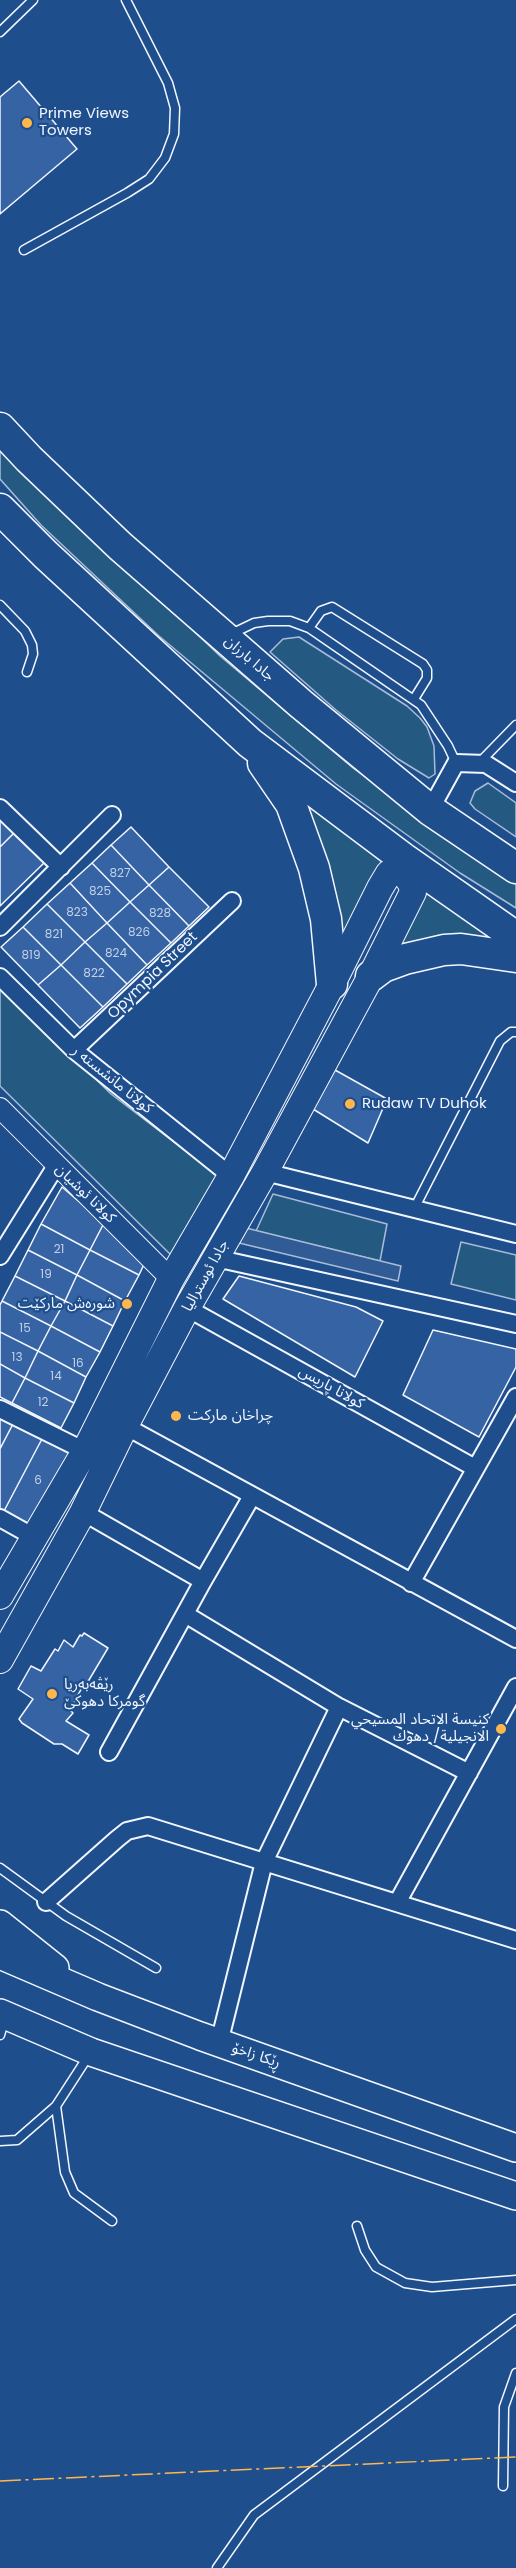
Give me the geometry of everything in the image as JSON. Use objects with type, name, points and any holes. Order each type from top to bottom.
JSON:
[{"type":"highway","name":"جادا بارزان","points":[[0,428],[120,546],[301,704],[430,810],[516,868]]},
{"type":"highway","points":[[0,509],[250,743],[403,858],[516,938]]},
{"type":"highway","points":[[250,743],[291,804],[314,868],[326,919],[333,984]]},
{"type":"highway","points":[[371,976],[383,967],[405,959],[444,950],[461,949],[516,957]]},
{"type":"highway","points":[[0,1924],[25,1946],[98,1997]]},
{"type":"highway","name":"ڕێکا زاخۆ","points":[[0,1955],[98,1997],[219,2043],[516,2148]]},
{"type":"highway","points":[[2,2021],[516,2196]]},
{"type":"main road","name":"جادا ئوسترالیا","points":[[0,1596],[85,1451],[171,1279],[231,1176],[333,984],[380,888],[389,873],[400,872],[408,877],[413,892],[371,976],[265,1173],[187,1308],[83,1512],[0,1660]]},
{"type":"street","points":[[0,516],[13,529],[26,535]]},
{"type":"street","points":[[430,810],[456,763],[479,762],[492,766],[516,783]]},
{"type":"street","points":[[0,808],[61,867]]},
{"type":"street","points":[[0,927],[112,815]]},
{"type":"street","name":"Opympia Street","points":[[74,1050],[232,901]]},
{"type":"street","name":"كولانا مانشسته ر","points":[[0,977],[74,1050],[231,1176]]},
{"type":"street","name":"كولانا ئوشيان","points":[[0,1108],[171,1279]]},
{"type":"street","points":[[0,1256],[56,1166]]},
{"type":"street","points":[[265,1173],[516,1234]]},
{"type":"street","points":[[215,1258],[516,1324]]},
{"type":"street","name":"كولانا پاریس","points":[[187,1308],[475,1468]]},
{"type":"street","points":[[411,1583],[516,1397]]},
{"type":"street","points":[[0,1409],[85,1451]]},
{"type":"street","points":[[125,1426],[516,1638]]},
{"type":"street","points":[[109,1752],[252,1496]]},
{"type":"street","points":[[83,1512],[203,1581]]},
{"type":"street","points":[[0,1518],[34,1537]]},
{"type":"street","points":[[185,1614],[339,1707],[469,1773]]},
{"type":"street","points":[[397,1903],[516,1687]]},
{"type":"street","points":[[219,2043],[264,1862],[339,1707]]},
{"type":"street","points":[[46,1902],[127,1831],[148,1826],[516,1940]]},
{"type":"lane","points":[[0,32],[33,0]]},
{"type":"lane","points":[[24,249],[149,179],[165,159],[174,134],[175,108],[168,83],[126,0]]},
{"type":"lane","points":[[0,605],[25,632],[32,645],[33,654],[27,672]]},
{"type":"lane","points":[[309,628],[324,608],[332,607],[423,664],[428,670],[427,678],[414,699]]},
{"type":"lane","points":[[225,637],[254,623],[268,621],[290,621],[309,628],[414,699],[431,718],[456,763]]},
{"type":"lane","points":[[479,762],[516,725]]},
{"type":"lane","points":[[414,1209],[500,1041],[511,1032],[516,1032]]},
{"type":"lane","points":[[0,1868],[46,1902],[156,1968]]},
{"type":"lane","points":[[0,2141],[17,2140],[56,2106],[91,2052]]},
{"type":"lane","points":[[56,2106],[65,2172],[74,2193],[112,2221]]},
{"type":"lane","points":[[357,2226],[365,2250],[376,2267],[405,2283],[432,2288],[516,2280]]},
{"type":"lane","points":[[217,2568],[254,2515],[516,2319]]},
{"type":"lane","points":[[503,2486],[504,2407],[516,2373]]},
{"type":"shaded area","points":[[0,446],[220,656],[353,768],[462,847],[516,881],[516,908],[460,873],[336,784],[159,636],[41,525],[0,479]]},
{"type":"shaded area","points":[[299,637],[407,706],[420,718],[427,727],[434,746],[435,774],[429,778],[398,759],[336,710],[270,652],[283,639]]},
{"type":"shaded area","points":[[281,783],[386,859],[336,958]]},
{"type":"shaded area","points":[[488,783],[516,803],[516,837],[475,809],[470,803],[475,791]]},
{"type":"shaded area","points":[[428,891],[516,952],[388,959]]},
{"type":"shaded area","points":[[0,985],[111,1094],[217,1175],[172,1256],[0,1086]]},
{"type":"shaded area","points":[[273,1194],[387,1224],[380,1261],[256,1231]]},
{"type":"shaded area","points":[[246,1228],[401,1266],[398,1281],[239,1243]]},
{"type":"shaded area","points":[[461,1242],[516,1255],[516,1300],[451,1284]]},
{"type":"building","name":"Prime Views Towers","points":[[19,81],[77,149],[0,214],[0,97]]},
{"type":"building","points":[[0,818],[15,832],[0,847]]},
{"type":"building","points":[[131,827],[169,867],[149,885],[111,845]]},
{"type":"building","points":[[15,832],[45,862],[0,906],[0,847]]},
{"type":"building","points":[[111,845],[149,885],[130,902],[92,863]]},
{"type":"building","points":[[92,863],[130,902],[107,923],[70,883]]},
{"type":"building","points":[[169,867],[209,907],[189,926],[149,885]]},
{"type":"building","points":[[70,883],[107,923],[85,942],[47,904]]},
{"type":"building","points":[[149,885],[189,926],[171,943],[130,902]]},
{"type":"building","points":[[130,902],[171,943],[147,965],[107,923]]},
{"type":"building","points":[[47,904],[85,942],[61,965],[23,927]]},
{"type":"building","points":[[107,923],[147,965],[127,984],[85,942]]},
{"type":"building","points":[[23,927],[61,965],[38,985],[1,947]]},
{"type":"building","points":[[85,942],[127,984],[103,1007],[61,965]]},
{"type":"building","points":[[61,965],[103,1007],[80,1028],[38,985]]},
{"type":"building","name":"Rudaw TV Duhok","points":[[335,1070],[387,1099],[368,1143],[313,1109]]},
{"type":"building","points":[[62,1187],[104,1223],[90,1250],[41,1224]]},
{"type":"building","points":[[104,1223],[146,1260],[139,1275],[90,1250]]},
{"type":"building","points":[[41,1224],[90,1250],[77,1275],[28,1250]]},
{"type":"building","points":[[28,1250],[77,1275],[65,1301],[15,1276]]},
{"type":"building","points":[[90,1250],[139,1275],[125,1301],[77,1275]]},
{"type":"building","points":[[77,1275],[125,1301],[113,1326],[65,1301]]},
{"type":"building","points":[[15,1276],[65,1301],[51,1326],[2,1301]]},
{"type":"building","points":[[239,1276],[356,1307],[383,1321],[355,1377],[223,1299]]},
{"type":"building","points":[[2,1301],[51,1326],[38,1351],[0,1332]]},
{"type":"building","points":[[65,1301],[113,1326],[100,1352],[51,1326]]},
{"type":"building","points":[[51,1326],[100,1352],[86,1377],[38,1351]]},
{"type":"building","points":[[433,1330],[516,1349],[516,1367],[479,1437],[403,1395]]},
{"type":"building","points":[[0,1332],[38,1351],[25,1378],[0,1364]]},
{"type":"building","points":[[38,1351],[86,1377],[74,1403],[25,1378]]},
{"type":"building","points":[[0,1364],[25,1378],[12,1403],[0,1397]]},
{"type":"building","points":[[25,1378],[74,1403],[61,1428],[12,1403]]},
{"type":"building","points":[[0,1414],[14,1422],[0,1449]]},
{"type":"building","points":[[14,1422],[43,1437],[4,1511],[0,1509],[0,1449]]},
{"type":"building","points":[[43,1437],[72,1452],[33,1526],[4,1511]]},
{"type":"building","name":"رێڤه‌به‌ریا گومركا دهوكێ","points":[[84,1633],[108,1648],[86,1685],[84,1684],[70,1710],[73,1713],[66,1721],[89,1735],[78,1754],[62,1744],[54,1744],[22,1723],[19,1719],[33,1699],[18,1689],[31,1666],[41,1671],[55,1649],[58,1651],[64,1640],[73,1647],[80,1635]]},
{"type":"power","points":[[0,2481],[516,2457]]},
{"type":"place","name":"Prime Views Towers","points":[[27,123]]},
{"type":"place","name":"Rudaw TV Duhok","points":[[350,1104]]},
{"type":"place","name":"شوره‌ش ماركێت","points":[[127,1304]]},
{"type":"place","name":"چراخان ماركت","points":[[176,1416]]},
{"type":"place","name":"رێڤه‌به‌ریا گومركا دهوكێ","points":[[52,1694]]},
{"type":"place","name":"كنيسة الإتحاد المسيحي الانجيلية/ دهوك","points":[[501,1729]]}]
